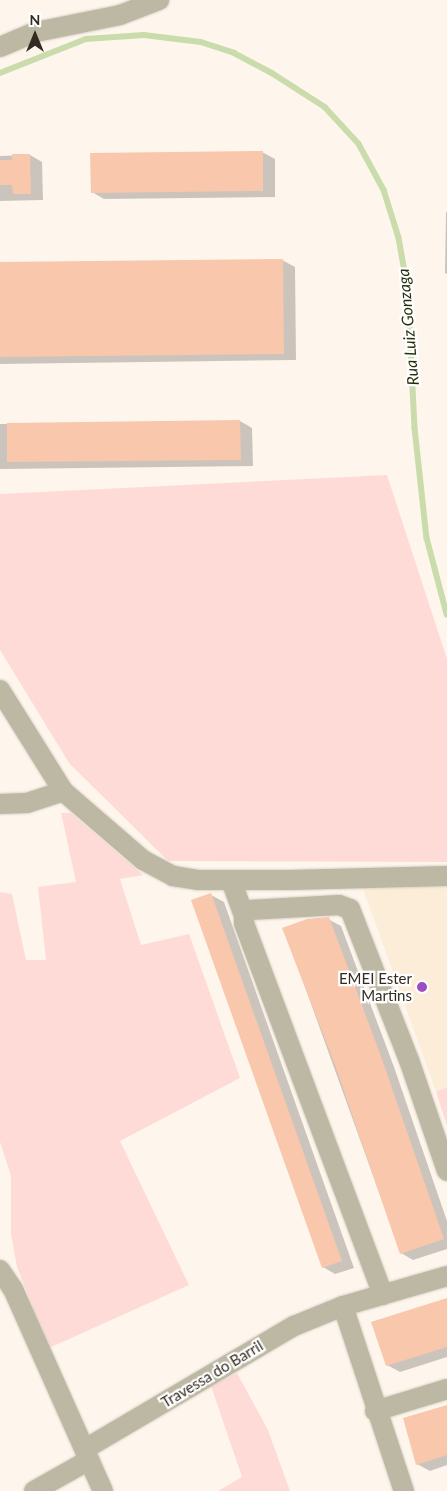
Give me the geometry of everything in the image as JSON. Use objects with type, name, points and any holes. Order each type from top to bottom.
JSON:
[{"type":"street","points":[[0,47],[36,32],[120,15],[159,0]]},
{"type":"street","points":[[0,690],[63,791],[143,860],[172,876],[231,880],[447,876]]},
{"type":"street","points":[[0,804],[27,804],[63,791]]},
{"type":"street","points":[[345,879],[350,910],[410,1060],[447,1171]]},
{"type":"street","points":[[231,880],[383,1295]]},
{"type":"street","points":[[244,916],[256,908],[339,905],[350,910]]},
{"type":"street","points":[[0,1270],[13,1289],[103,1491]]},
{"type":"street","name":"Travessa do Barril","points":[[34,1491],[87,1454],[294,1326],[343,1306],[447,1276]]},
{"type":"street","points":[[343,1306],[375,1411],[404,1491]]},
{"type":"street","points":[[375,1411],[447,1389]]},
{"type":"shaded area","points":[[387,475],[447,659],[447,862],[168,861],[69,763],[0,650],[0,494]]},
{"type":"shaded area","points":[[61,813],[71,813],[143,875],[120,879],[141,945],[189,934],[240,1078],[120,1141],[189,1285],[49,1348],[17,1267],[11,1234],[11,1176],[0,1142],[0,892],[12,894],[26,960],[46,960],[38,887],[76,882]]},
{"type":"shaded area","name":"EMEI Ester Martins","points":[[362,886],[447,886],[447,1087],[436,1092]]},
{"type":"shaded area","points":[[447,1087],[447,1126],[436,1092]]},
{"type":"shaded area","points":[[237,1373],[268,1430],[290,1491],[218,1491],[242,1477],[211,1386]]},
{"type":"building","points":[[263,151],[263,191],[91,193],[90,153]]},
{"type":"building","points":[[12,154],[30,154],[31,194],[13,194],[12,185],[0,185],[0,160],[12,160]]},
{"type":"building","points":[[283,259],[284,354],[0,357],[0,262]]},
{"type":"building","points":[[240,420],[241,460],[7,462],[7,423]]},
{"type":"building","points":[[211,893],[342,1261],[322,1268],[191,900]]},
{"type":"building","points":[[329,917],[382,1059],[444,1239],[400,1254],[335,1065],[282,928],[307,919]]},
{"type":"building","points":[[447,1298],[447,1347],[386,1366],[371,1322]]},
{"type":"building","points":[[447,1405],[447,1455],[416,1465],[403,1418]]},
{"type":"waterway","name":"Rua Luiz Gonzaga","points":[[0,73],[86,39],[144,35],[201,42],[234,53],[272,73],[325,107],[359,144],[384,190],[399,238],[408,289],[415,428],[427,538],[447,614]]},
{"type":"place","name":"EMEI Ester Martins","points":[[422,987]]}]
